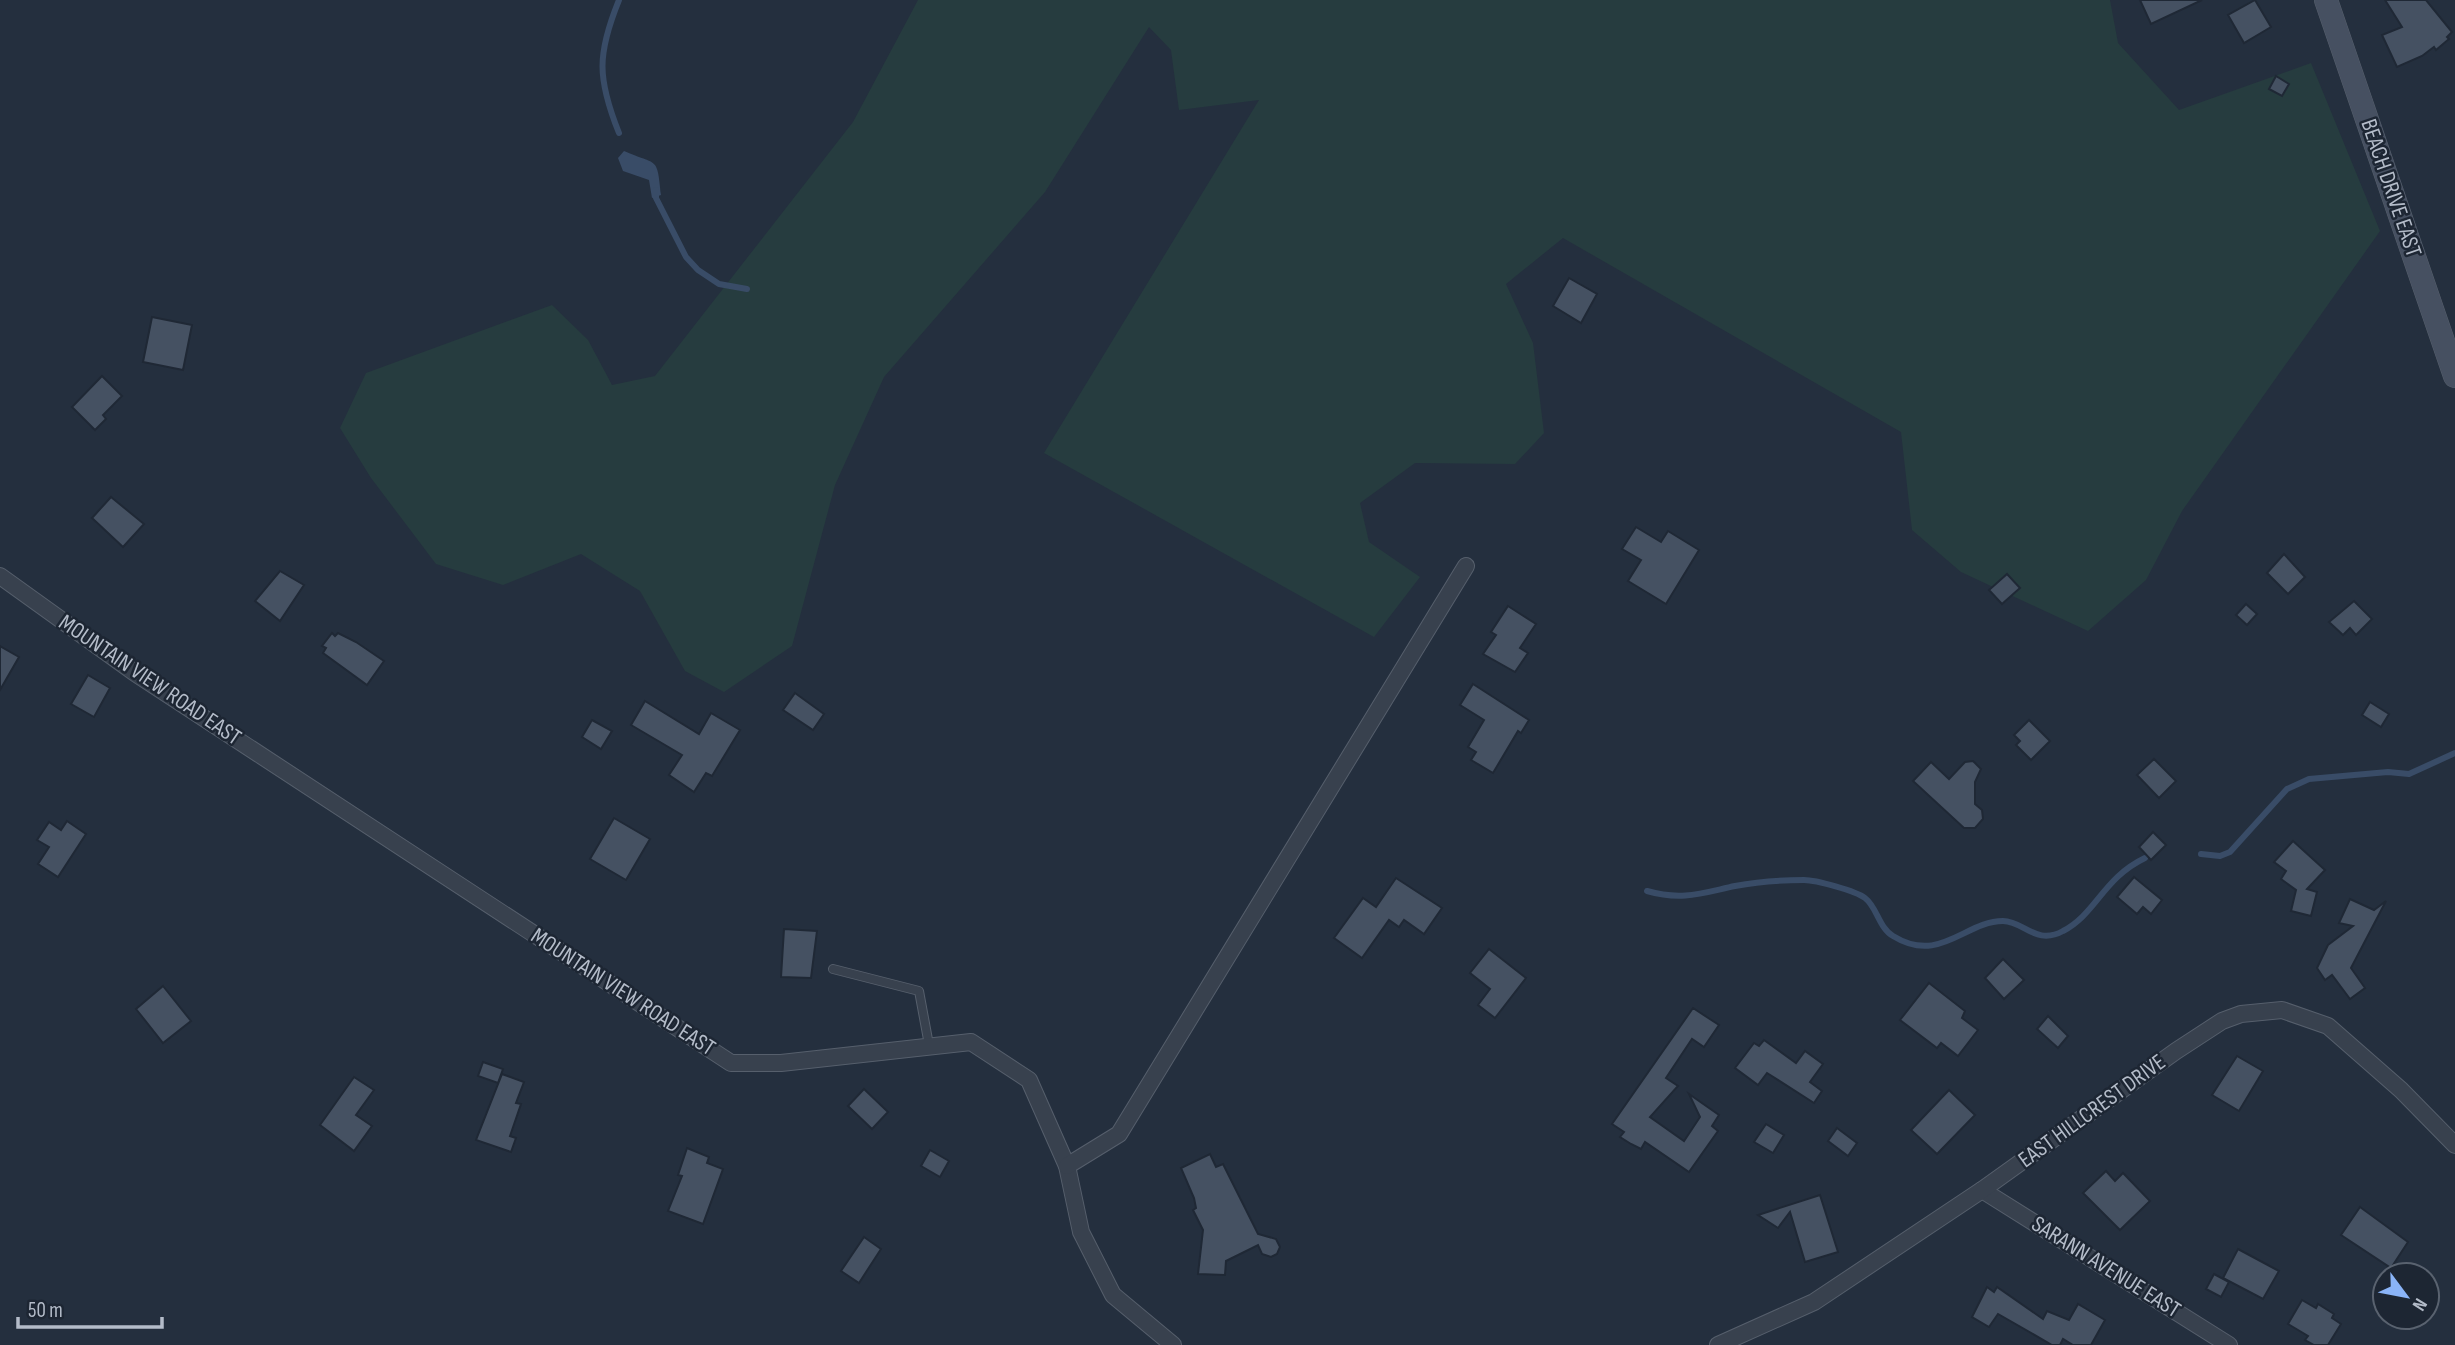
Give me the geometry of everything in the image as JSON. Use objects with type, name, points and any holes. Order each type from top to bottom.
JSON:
[{"type":"main road","name":"BEACH DRIVE EAST","points":[[2326,0],[2455,376]]},
{"type":"street","points":[[1068,1167],[1119,1134],[1466,566]]},
{"type":"street","name":"MOUNTAIN VIEW ROAD EAST","points":[[0,576],[145,680],[731,1063],[781,1063],[971,1042],[1029,1080],[1068,1167],[1081,1232],[1113,1295],[1173,1345]]},
{"type":"street","name":"EAST HILLCREST DRIVE","points":[[1718,1345],[1814,1302],[1982,1190],[2222,1021],[2263,1011],[2282,1010],[2328,1026],[2401,1090],[2455,1145]]},
{"type":"street","name":"SARANN AVENUE EAST","points":[[1982,1190],[2229,1345]]},
{"type":"lane","points":[[833,969],[919,991],[929,1045]]},
{"type":"green space","points":[[918,0],[2110,0],[2118,43],[2179,110],[2311,63],[2380,231],[2182,511],[2146,580],[2088,631],[1961,572],[1912,530],[1901,432],[1563,238],[1506,284],[1533,343],[1544,433],[1515,464],[1415,463],[1360,503],[1369,542],[1420,577],[1374,637],[1044,453],[1259,100],[1179,110],[1171,50],[1149,27],[1045,192],[884,377],[835,485],[792,646],[724,692],[685,671],[640,591],[581,554],[503,585],[436,564],[371,478],[340,428],[366,373],[552,305],[588,340],[612,385],[655,376],[853,122]]},
{"type":"water","points":[[624,151],[654,164],[661,195],[652,198],[649,180],[623,171],[618,158]]},
{"type":"building","points":[[2140,0],[2202,0],[2151,24]]},
{"type":"building","points":[[2255,0],[2271,27],[2244,43],[2228,15]]},
{"type":"building","points":[[2385,0],[2426,0],[2452,32],[2447,37],[2449,39],[2436,50],[2434,47],[2422,56],[2397,67],[2382,35],[2402,27]]},
{"type":"building","points":[[2276,76],[2289,84],[2282,96],[2269,89]]},
{"type":"building","points":[[1569,278],[1597,294],[1581,323],[1553,306]]},
{"type":"building","points":[[152,317],[192,325],[183,370],[143,362]]},
{"type":"building","points":[[102,376],[122,396],[103,415],[106,419],[95,430],[72,407]]},
{"type":"building","points":[[111,497],[144,524],[123,547],[92,518]]},
{"type":"building","points":[[1636,527],[1661,542],[1668,531],[1699,550],[1666,604],[1628,581],[1641,560],[1622,549]]},
{"type":"building","points":[[2284,554],[2305,577],[2288,594],[2267,573]]},
{"type":"building","points":[[280,571],[304,585],[280,621],[255,601]]},
{"type":"building","points":[[2007,574],[2020,588],[2002,604],[1989,590]]},
{"type":"building","points":[[2354,601],[2372,619],[2356,635],[2350,628],[2343,635],[2329,622]]},
{"type":"building","points":[[2246,604],[2257,614],[2247,625],[2236,615]]},
{"type":"building","points":[[1508,606],[1536,624],[1520,648],[1528,653],[1515,672],[1483,654],[1496,635],[1491,632]]},
{"type":"building","points":[[332,633],[335,636],[338,633],[356,642],[384,661],[367,685],[323,653],[326,648],[322,646]]},
{"type":"building","points":[[0,646],[19,657],[0,690]]},
{"type":"building","points":[[88,675],[110,688],[94,717],[71,704]]},
{"type":"building","points":[[1473,684],[1529,720],[1521,733],[1518,731],[1493,773],[1471,760],[1476,752],[1468,747],[1484,720],[1460,705]]},
{"type":"building","points":[[795,693],[824,714],[813,730],[783,710]]},
{"type":"building","points":[[645,701],[699,734],[711,713],[740,730],[712,776],[706,773],[694,792],[669,775],[682,755],[631,725]]},
{"type":"building","points":[[2370,702],[2389,714],[2381,727],[2362,715]]},
{"type":"building","points":[[592,720],[612,731],[601,749],[582,737]]},
{"type":"building","points":[[2029,720],[2050,741],[2031,760],[2016,745],[2020,741],[2014,735]]},
{"type":"building","points":[[2154,759],[2176,781],[2159,798],[2137,775]]},
{"type":"building","points":[[1973,761],[1981,769],[1975,782],[1975,804],[1982,810],[1983,819],[1975,828],[1964,828],[1913,781],[1931,762],[1949,779],[1965,762]]},
{"type":"building","points":[[614,818],[650,839],[626,880],[590,859]]},
{"type":"building","points":[[67,821],[86,834],[58,877],[38,864],[49,847],[37,840],[49,822],[61,830]]},
{"type":"building","points":[[2153,832],[2166,845],[2151,860],[2139,847]]},
{"type":"building","points":[[2293,841],[2325,870],[2307,889],[2317,892],[2311,916],[2291,911],[2296,890],[2281,879],[2286,871],[2274,862]]},
{"type":"building","points":[[2134,877],[2162,900],[2151,914],[2143,907],[2137,914],[2117,897]]},
{"type":"building","points":[[1396,878],[1442,908],[1424,934],[1404,920],[1399,927],[1389,920],[1362,958],[1334,938],[1363,898],[1376,907]]},
{"type":"building","points":[[2350,899],[2374,910],[2386,901],[2351,968],[2365,988],[2350,999],[2332,975],[2325,980],[2317,968],[2328,945],[2353,926],[2339,923]]},
{"type":"building","points":[[784,929],[817,931],[811,978],[781,977]]},
{"type":"building","points":[[1489,949],[1526,978],[1495,1018],[1478,1005],[1490,989],[1470,973]]},
{"type":"building","points":[[2003,959],[2024,980],[2004,999],[1985,978]]},
{"type":"building","points":[[1929,983],[1965,1011],[1962,1018],[1978,1030],[1958,1056],[1941,1043],[1937,1048],[1900,1020]]},
{"type":"building","points":[[163,986],[191,1021],[163,1043],[136,1009]]},
{"type":"building","points":[[1693,1008],[1719,1025],[1704,1047],[1692,1039],[1666,1078],[1678,1086],[1650,1117],[1684,1141],[1700,1117],[1689,1094],[1719,1115],[1712,1126],[1718,1131],[1689,1172],[1645,1142],[1641,1149],[1631,1144],[1620,1137],[1624,1132],[1612,1124]]},
{"type":"building","points":[[2048,1016],[2068,1036],[2058,1048],[2037,1029]]},
{"type":"building","points":[[1764,1040],[1796,1063],[1805,1051],[1823,1064],[1810,1082],[1822,1091],[1814,1103],[1767,1073],[1758,1085],[1735,1068],[1754,1043],[1759,1046]]},
{"type":"building","points":[[2237,1056],[2263,1071],[2239,1111],[2212,1095]]},
{"type":"building","points":[[483,1062],[503,1069],[498,1083],[478,1076]]},
{"type":"building","points":[[502,1074],[524,1082],[516,1103],[521,1104],[510,1136],[516,1138],[511,1152],[476,1140]]},
{"type":"building","points":[[354,1077],[374,1090],[356,1115],[372,1126],[354,1151],[320,1125]]},
{"type":"building","points":[[864,1089],[888,1112],[872,1129],[848,1106]]},
{"type":"building","points":[[1949,1090],[1975,1115],[1937,1154],[1911,1130]]},
{"type":"building","points":[[1766,1124],[1784,1135],[1773,1153],[1754,1142]]},
{"type":"building","points":[[1837,1128],[1857,1143],[1848,1156],[1828,1141]]},
{"type":"building","points":[[687,1148],[709,1157],[707,1163],[723,1169],[703,1224],[668,1211],[682,1176],[678,1175]]},
{"type":"building","points":[[930,1150],[949,1161],[940,1177],[921,1166]]},
{"type":"building","points":[[1210,1154],[1216,1167],[1223,1164],[1258,1234],[1276,1239],[1280,1247],[1277,1254],[1271,1257],[1262,1254],[1258,1245],[1226,1261],[1225,1275],[1198,1274],[1203,1230],[1193,1210],[1196,1208],[1194,1198],[1181,1168]]},
{"type":"building","points":[[2106,1171],[2115,1181],[2123,1173],[2150,1201],[2120,1230],[2083,1193]]},
{"type":"building","points":[[1820,1195],[1838,1252],[1805,1262],[1790,1212],[1778,1228],[1758,1215]]},
{"type":"building","points":[[2360,1207],[2408,1242],[2396,1261],[2380,1261],[2341,1235]]},
{"type":"building","points":[[864,1237],[881,1249],[859,1283],[841,1271]]},
{"type":"building","points":[[2238,1249],[2279,1271],[2263,1299],[2223,1278]]},
{"type":"building","points":[[2214,1274],[2229,1282],[2221,1297],[2206,1289]]},
{"type":"building","points":[[1987,1287],[1994,1292],[1997,1287],[2043,1319],[2047,1311],[2069,1320],[2078,1304],[2105,1320],[2091,1345],[2073,1345],[2063,1339],[2060,1345],[2052,1345],[1998,1314],[1989,1327],[1972,1317]]},
{"type":"building","points":[[2302,1300],[2316,1308],[2318,1304],[2334,1314],[2332,1318],[2341,1324],[2328,1345],[2314,1345],[2305,1340],[2308,1336],[2288,1324]]},
{"type":"waterway","points":[[619,0],[607,36],[603,66],[607,97],[619,133]]},
{"type":"waterway","points":[[656,190],[656,198],[686,257],[698,270],[719,284],[747,289]]},
{"type":"waterway","points":[[2201,854],[2220,856],[2230,852],[2287,789],[2309,779],[2388,772],[2409,774],[2455,753]]},
{"type":"waterway","points":[[1647,891],[1682,896],[1761,882],[1817,882],[1860,895],[1869,902],[1881,923],[1893,936],[1910,944],[1925,946],[1938,944],[1976,927],[2003,921],[2045,936],[2054,935],[2074,924],[2119,875],[2145,858]]}]
